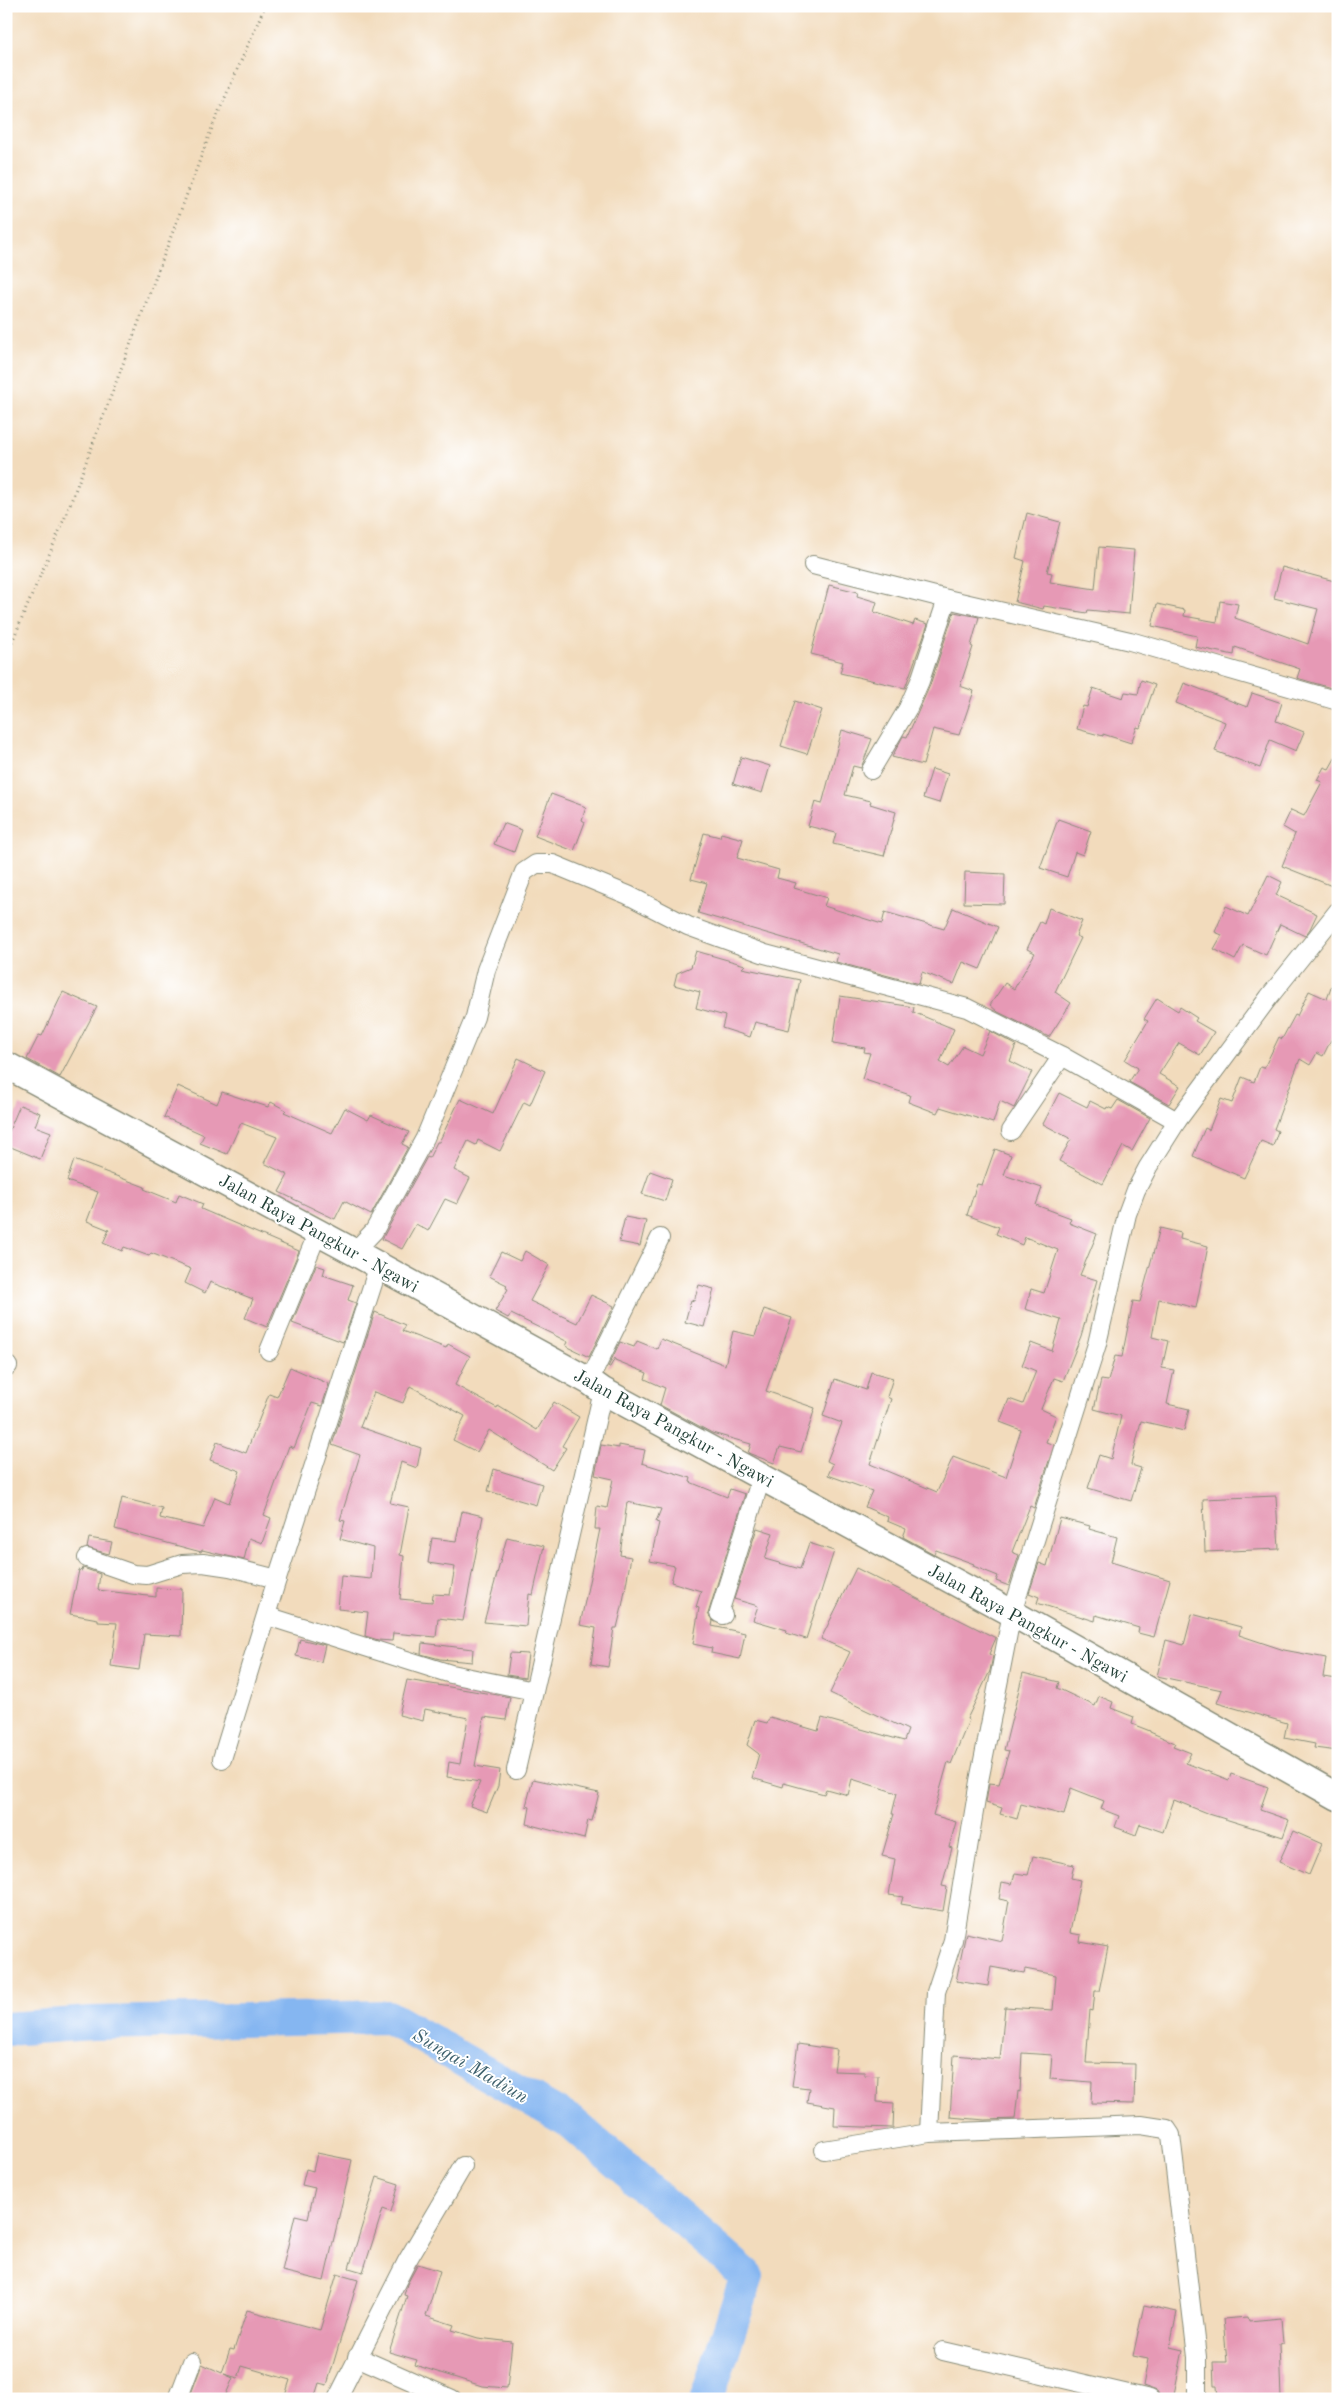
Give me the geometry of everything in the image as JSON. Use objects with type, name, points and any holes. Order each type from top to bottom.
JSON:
[{"type":"main road","name":"Jalan Raya Pangkur - Ngawi","points":[[6,1064],[379,1265],[596,1386],[762,1475],[1012,1613],[1338,1797]]},
{"type":"street","points":[[813,565],[1130,642],[1338,701]]},
{"type":"street","points":[[871,770],[908,708],[920,681],[947,599]]},
{"type":"street","points":[[354,1252],[374,1231],[426,1138],[469,1034],[486,970],[524,872],[536,864],[553,864],[628,894],[688,926],[765,954],[967,1008],[1062,1056],[1177,1121]]},
{"type":"street","points":[[929,2133],[936,1992],[953,1940],[979,1781],[1012,1613],[1097,1344],[1127,1214],[1136,1190],[1148,1167],[1177,1121],[1270,996],[1338,911]]},
{"type":"street","points":[[1011,1130],[1062,1056]]},
{"type":"street","points":[[269,1351],[318,1232]]},
{"type":"street","points":[[516,1770],[534,1691],[596,1386],[660,1238]]},
{"type":"street","points":[[222,1760],[267,1616],[276,1579],[379,1265]]},
{"type":"street","points":[[723,1615],[719,1613],[762,1475]]},
{"type":"street","points":[[87,1558],[132,1574],[147,1575],[182,1564],[203,1563],[230,1567],[276,1579]]},
{"type":"street","points":[[267,1616],[451,1674],[534,1691]]},
{"type":"street","points":[[824,2150],[929,2133],[1141,2125],[1167,2129],[1171,2135],[1174,2148],[1182,2213],[1197,2357],[1197,2399]]},
{"type":"street","points":[[337,2399],[407,2261],[463,2166]]},
{"type":"street","points":[[943,2351],[1150,2399]]},
{"type":"street","points":[[357,2357],[452,2399]]},
{"type":"street","points":[[178,2399],[192,2362]]},
{"type":"path","points":[[6,656],[66,515],[213,125],[265,6]]},
{"type":"building","points":[[1027,513],[1060,522],[1047,572],[1052,573],[1050,582],[1095,589],[1099,547],[1134,550],[1129,614],[1088,610],[1087,613],[1044,606],[1043,609],[1015,602],[1025,561],[1016,558]]},
{"type":"building","points":[[1282,567],[1338,582],[1338,690],[1297,678],[1300,669],[1235,647],[1234,655],[1195,647],[1197,636],[1152,626],[1157,604],[1185,610],[1184,616],[1217,622],[1220,601],[1238,604],[1235,618],[1308,644],[1318,609],[1274,598]]},
{"type":"building","points":[[829,585],[858,592],[857,596],[877,602],[874,612],[913,625],[915,620],[928,624],[905,688],[840,673],[843,662],[811,654]]},
{"type":"building","points":[[954,612],[979,617],[971,646],[973,647],[960,686],[974,691],[959,735],[933,729],[923,765],[892,757],[903,736],[907,737],[930,685]]},
{"type":"building","points":[[1141,680],[1155,685],[1140,728],[1137,727],[1131,743],[1103,734],[1103,736],[1077,729],[1083,706],[1087,707],[1093,688],[1123,698],[1125,692],[1138,694]]},
{"type":"building","points":[[1184,683],[1247,707],[1252,693],[1282,703],[1276,721],[1304,732],[1296,751],[1270,740],[1260,768],[1215,751],[1225,722],[1176,703]]},
{"type":"building","points":[[795,701],[822,710],[807,754],[781,746]]},
{"type":"building","points":[[842,730],[872,739],[861,768],[853,766],[845,795],[871,801],[870,804],[896,812],[884,856],[833,844],[836,833],[808,826],[815,802],[822,804]]},
{"type":"building","points":[[1338,753],[1338,871],[1332,886],[1282,866],[1295,834],[1283,827],[1291,810],[1304,816],[1322,782],[1317,780],[1324,767],[1329,769]]},
{"type":"building","points":[[741,757],[770,766],[762,793],[733,784]]},
{"type":"building","points":[[932,769],[948,774],[939,803],[923,798]]},
{"type":"building","points":[[551,794],[586,807],[582,820],[585,822],[574,851],[535,836]]},
{"type":"building","points":[[1058,819],[1091,831],[1083,855],[1075,852],[1067,877],[1040,868]]},
{"type":"building","points":[[503,823],[522,830],[514,852],[494,844]]},
{"type":"building","points":[[704,833],[720,837],[721,833],[743,839],[737,858],[779,870],[777,878],[796,883],[794,888],[827,898],[824,906],[882,924],[885,912],[944,929],[953,908],[998,927],[980,969],[963,962],[954,984],[922,972],[919,984],[836,962],[838,954],[698,913],[707,883],[691,879]]},
{"type":"building","points":[[965,872],[1005,874],[1004,904],[964,903]]},
{"type":"building","points":[[1268,875],[1282,882],[1276,895],[1317,914],[1305,936],[1280,924],[1266,955],[1243,945],[1235,960],[1214,949],[1222,935],[1215,932],[1226,906],[1248,916]]},
{"type":"building","points":[[1049,908],[1082,921],[1076,936],[1081,938],[1055,992],[1071,1003],[1049,1037],[998,1012],[990,1005],[1005,983],[1014,989],[1035,953],[1027,949],[1040,922],[1044,924]]},
{"type":"building","points":[[696,951],[745,965],[742,968],[800,980],[789,1030],[755,1022],[750,1037],[722,1028],[725,1016],[696,1008],[700,992],[674,985],[677,973],[691,967]]},
{"type":"building","points":[[1336,974],[1338,1026],[1323,1056],[1317,1053],[1310,1065],[1300,1059],[1274,1129],[1278,1131],[1273,1146],[1261,1141],[1244,1178],[1193,1156],[1205,1128],[1209,1130],[1221,1099],[1232,1103],[1242,1077],[1254,1082],[1260,1067],[1264,1068],[1279,1037],[1282,1039],[1295,1015],[1297,1016],[1309,991],[1327,999]]},
{"type":"building","points":[[63,992],[97,1007],[60,1077],[27,1059],[39,1035],[42,1036]]},
{"type":"building","points":[[840,996],[914,1007],[913,1012],[954,1029],[940,1062],[949,1067],[963,1046],[980,1054],[990,1031],[1016,1045],[1010,1061],[1032,1072],[1014,1108],[1000,1101],[993,1123],[940,1107],[937,1113],[908,1102],[910,1095],[862,1079],[870,1053],[864,1052],[865,1048],[833,1043]]},
{"type":"building","points":[[1157,998],[1178,1011],[1180,1007],[1197,1018],[1195,1021],[1214,1032],[1200,1055],[1179,1043],[1159,1074],[1180,1086],[1169,1104],[1129,1082],[1138,1068],[1125,1060],[1148,1021],[1144,1019]]},
{"type":"building","points":[[518,1058],[545,1071],[530,1105],[524,1102],[500,1151],[478,1140],[476,1145],[468,1141],[454,1170],[470,1178],[457,1204],[445,1199],[428,1231],[416,1224],[402,1249],[382,1239],[427,1157],[429,1158],[437,1142],[439,1142],[460,1099],[493,1114]]},
{"type":"building","points":[[178,1086],[217,1104],[222,1092],[268,1107],[271,1102],[286,1110],[284,1112],[332,1133],[345,1108],[368,1120],[371,1115],[409,1132],[402,1144],[408,1147],[371,1215],[344,1201],[335,1219],[279,1192],[288,1175],[264,1163],[277,1137],[241,1123],[227,1154],[200,1143],[204,1135],[164,1117]]},
{"type":"building","points":[[1059,1093],[1087,1107],[1090,1101],[1106,1109],[1107,1107],[1112,1109],[1118,1100],[1150,1118],[1132,1151],[1123,1146],[1103,1184],[1059,1161],[1071,1139],[1043,1124]]},
{"type":"building","points":[[20,1105],[40,1113],[35,1126],[51,1132],[40,1159],[6,1145],[6,1138]]},
{"type":"building","points":[[995,1149],[1011,1155],[1004,1175],[1042,1188],[1036,1205],[1071,1218],[1069,1223],[1097,1234],[1080,1275],[1097,1280],[1081,1336],[1063,1381],[1054,1378],[1041,1409],[1056,1416],[1046,1442],[1054,1445],[1034,1508],[1030,1506],[1012,1552],[1019,1555],[1009,1586],[996,1581],[998,1576],[973,1566],[974,1564],[936,1550],[934,1554],[903,1537],[906,1529],[887,1521],[888,1517],[865,1507],[872,1491],[828,1475],[833,1464],[827,1461],[842,1423],[823,1416],[835,1379],[866,1390],[871,1372],[893,1378],[887,1397],[891,1399],[870,1464],[937,1492],[953,1457],[1006,1477],[1021,1430],[1000,1422],[1009,1399],[1023,1404],[1036,1371],[1022,1365],[1031,1343],[1052,1351],[1061,1320],[1025,1309],[1031,1289],[1044,1293],[1058,1250],[1025,1237],[1022,1245],[996,1234],[999,1227],[967,1215],[977,1184],[982,1185]]},
{"type":"building","points":[[74,1160],[145,1187],[144,1189],[176,1202],[179,1194],[203,1204],[201,1209],[299,1251],[267,1327],[245,1318],[253,1299],[210,1282],[205,1293],[185,1283],[191,1269],[151,1253],[149,1256],[124,1247],[122,1251],[103,1243],[109,1230],[87,1221],[98,1192],[67,1181]]},
{"type":"building","points":[[650,1171],[672,1179],[665,1201],[642,1194]]},
{"type":"building","points":[[625,1217],[646,1221],[640,1246],[619,1242]]},
{"type":"building","points":[[1160,1228],[1181,1233],[1180,1239],[1208,1246],[1196,1308],[1159,1299],[1152,1337],[1168,1341],[1162,1368],[1174,1370],[1167,1404],[1189,1409],[1184,1431],[1141,1421],[1131,1465],[1141,1468],[1131,1501],[1088,1488],[1099,1455],[1111,1459],[1121,1416],[1094,1409],[1101,1380],[1108,1381],[1115,1356],[1122,1357],[1133,1301],[1140,1302]]},
{"type":"building","points":[[525,1251],[549,1265],[530,1301],[577,1323],[591,1295],[614,1306],[589,1357],[566,1346],[568,1342],[548,1332],[511,1314],[508,1318],[495,1311],[508,1289],[506,1288],[507,1285],[489,1276],[501,1252],[520,1261]]},
{"type":"building","points":[[316,1265],[325,1268],[323,1275],[353,1285],[348,1300],[356,1303],[343,1342],[292,1323]]},
{"type":"building","points":[[699,1285],[714,1289],[704,1327],[685,1322],[691,1300],[694,1301]]},
{"type":"building","points":[[764,1309],[792,1318],[766,1391],[815,1408],[801,1452],[780,1447],[774,1463],[748,1453],[751,1444],[712,1433],[660,1405],[665,1388],[645,1379],[647,1373],[615,1360],[615,1358],[610,1367],[608,1367],[620,1342],[634,1347],[637,1341],[657,1349],[661,1339],[725,1365],[733,1331],[755,1336]]},
{"type":"building","points":[[375,1312],[405,1325],[402,1331],[446,1348],[448,1344],[470,1356],[455,1385],[497,1408],[498,1406],[537,1430],[554,1402],[579,1417],[562,1446],[566,1448],[552,1470],[489,1430],[477,1452],[453,1440],[465,1416],[410,1386],[403,1403],[374,1392],[360,1427],[421,1448],[417,1468],[401,1462],[390,1503],[409,1507],[400,1555],[404,1556],[400,1599],[432,1602],[433,1594],[450,1595],[455,1567],[428,1563],[432,1538],[456,1541],[462,1511],[483,1516],[463,1621],[438,1618],[436,1637],[393,1633],[392,1641],[378,1640],[365,1636],[368,1612],[338,1609],[341,1576],[371,1579],[373,1548],[340,1539],[345,1521],[340,1520],[360,1455],[332,1445]]},
{"type":"building","points":[[290,1367],[329,1384],[322,1406],[312,1403],[294,1448],[289,1446],[264,1515],[271,1518],[262,1543],[249,1538],[244,1560],[202,1550],[201,1552],[115,1529],[122,1498],[162,1508],[160,1518],[203,1528],[215,1497],[229,1503],[240,1471],[210,1460],[217,1442],[246,1453],[269,1394],[277,1397]]},
{"type":"building","points":[[601,1445],[619,1448],[619,1445],[645,1450],[642,1463],[691,1478],[690,1482],[727,1497],[730,1489],[745,1494],[708,1614],[713,1621],[712,1626],[745,1633],[740,1659],[711,1653],[712,1648],[693,1644],[699,1608],[696,1607],[701,1591],[671,1582],[675,1566],[650,1561],[659,1523],[656,1522],[661,1509],[627,1502],[620,1555],[631,1557],[622,1607],[617,1628],[614,1628],[608,1667],[591,1664],[596,1628],[580,1625],[600,1529],[595,1529],[597,1506],[607,1508],[613,1479],[595,1475]]},
{"type":"building","points":[[494,1469],[542,1484],[536,1505],[488,1491]]},
{"type":"building","points":[[1276,1496],[1279,1549],[1205,1552],[1203,1499]]},
{"type":"building","points":[[1060,1518],[1090,1526],[1089,1529],[1117,1537],[1111,1562],[1170,1580],[1154,1637],[1138,1633],[1139,1628],[1096,1615],[1095,1621],[1037,1603],[1039,1597],[1029,1593],[1039,1563],[1047,1566]]},
{"type":"building","points":[[757,1528],[773,1533],[765,1559],[800,1569],[809,1543],[834,1551],[806,1639],[786,1633],[787,1630],[753,1620],[758,1606],[734,1599]]},
{"type":"building","points":[[507,1537],[544,1546],[533,1595],[529,1594],[526,1626],[484,1622]]},
{"type":"building","points":[[89,1538],[112,1542],[109,1554],[87,1548]]},
{"type":"building","points":[[83,1568],[100,1574],[98,1590],[156,1597],[156,1588],[182,1589],[181,1636],[144,1634],[139,1670],[111,1666],[117,1623],[98,1622],[98,1619],[70,1614],[79,1570],[82,1571]]},
{"type":"building","points":[[856,1568],[996,1638],[989,1654],[993,1656],[990,1671],[967,1719],[969,1720],[951,1764],[948,1762],[933,1815],[956,1822],[949,1847],[952,1848],[942,1886],[947,1887],[943,1911],[901,1904],[903,1897],[889,1895],[895,1859],[882,1856],[894,1814],[892,1814],[897,1793],[852,1779],[848,1795],[826,1789],[824,1794],[784,1783],[783,1787],[752,1778],[759,1754],[747,1745],[755,1720],[767,1723],[770,1717],[818,1731],[822,1718],[904,1741],[908,1730],[830,1693],[850,1652],[821,1639]]},
{"type":"building","points":[[1192,1614],[1241,1627],[1239,1635],[1284,1650],[1326,1658],[1323,1677],[1338,1679],[1338,1751],[1314,1748],[1315,1744],[1284,1738],[1287,1723],[1217,1703],[1222,1690],[1157,1676],[1166,1640],[1184,1645]]},
{"type":"building","points":[[300,1639],[325,1645],[321,1662],[296,1656]]},
{"type":"building","points":[[422,1643],[473,1649],[472,1662],[440,1659],[421,1654]]},
{"type":"building","points":[[510,1653],[528,1654],[525,1678],[507,1675]]},
{"type":"building","points":[[1023,1673],[1059,1682],[1057,1688],[1095,1706],[1099,1696],[1113,1702],[1111,1708],[1134,1717],[1132,1724],[1175,1743],[1173,1746],[1191,1753],[1186,1763],[1229,1780],[1231,1774],[1268,1787],[1260,1810],[1289,1820],[1283,1837],[1209,1814],[1174,1800],[1163,1832],[1140,1824],[1136,1835],[1115,1827],[1119,1816],[1101,1809],[1104,1801],[1071,1788],[1064,1815],[1021,1804],[1017,1819],[1000,1814],[1002,1808],[986,1803],[989,1783],[999,1784],[1009,1751],[1004,1750]]},
{"type":"building","points":[[407,1680],[510,1697],[506,1720],[484,1717],[475,1766],[500,1770],[498,1786],[487,1812],[470,1806],[480,1782],[447,1777],[449,1762],[460,1764],[468,1718],[425,1709],[423,1721],[399,1715]]},
{"type":"building","points":[[533,1779],[599,1793],[592,1821],[588,1820],[584,1839],[527,1824],[530,1807],[526,1806]]},
{"type":"building","points":[[1293,1831],[1322,1844],[1309,1875],[1279,1862]]},
{"type":"building","points":[[1033,1856],[1074,1865],[1071,1878],[1080,1880],[1070,1933],[1081,1935],[1080,1942],[1108,1947],[1099,1991],[1095,1991],[1093,2011],[1090,2010],[1086,2063],[1135,2064],[1134,2104],[1091,2103],[1092,2082],[1050,2079],[1052,2055],[1022,2053],[1020,2092],[1018,2091],[1015,2119],[985,2120],[950,2117],[954,2055],[1000,2059],[1005,2007],[1053,2010],[1056,1975],[1025,1969],[1024,1973],[991,1967],[988,1986],[956,1981],[966,1933],[1002,1941],[1009,1901],[999,1899],[1002,1882],[1012,1884],[1015,1873],[1028,1875]]},
{"type":"building","points":[[798,2044],[837,2050],[834,2071],[864,2072],[864,2075],[878,2076],[877,2102],[894,2103],[893,2128],[834,2126],[835,2107],[807,2102],[809,2088],[792,2086]]},
{"type":"building","points":[[317,2153],[352,2160],[324,2281],[282,2271],[295,2215],[308,2218],[315,2188],[302,2185],[306,2169],[313,2171]]},
{"type":"building","points":[[377,2177],[399,2184],[391,2212],[383,2209],[363,2272],[349,2268]]},
{"type":"building","points":[[418,2264],[440,2271],[426,2316],[454,2325],[452,2330],[478,2338],[512,2342],[507,2388],[482,2386],[415,2365],[417,2360],[389,2352],[407,2296],[404,2295],[407,2284]]},
{"type":"building","points":[[337,2274],[358,2280],[327,2385],[319,2383],[314,2399],[284,2399],[290,2380],[242,2366],[238,2378],[224,2374],[233,2378],[224,2399],[189,2399],[202,2364],[222,2373],[230,2349],[234,2350],[247,2310],[320,2330]]},
{"type":"building","points":[[1144,2305],[1177,2312],[1170,2347],[1183,2350],[1173,2399],[1160,2397],[1157,2391],[1143,2386],[1148,2359],[1133,2356]]},
{"type":"building","points":[[1248,2317],[1249,2321],[1281,2318],[1283,2343],[1279,2344],[1281,2398],[1218,2399],[1217,2386],[1214,2386],[1213,2362],[1227,2362],[1223,2319]]},
{"type":"waterway","name":"Sungai Madiun","points":[[6,2029],[92,2023],[388,2017],[571,2122],[747,2276],[707,2399]]}]
